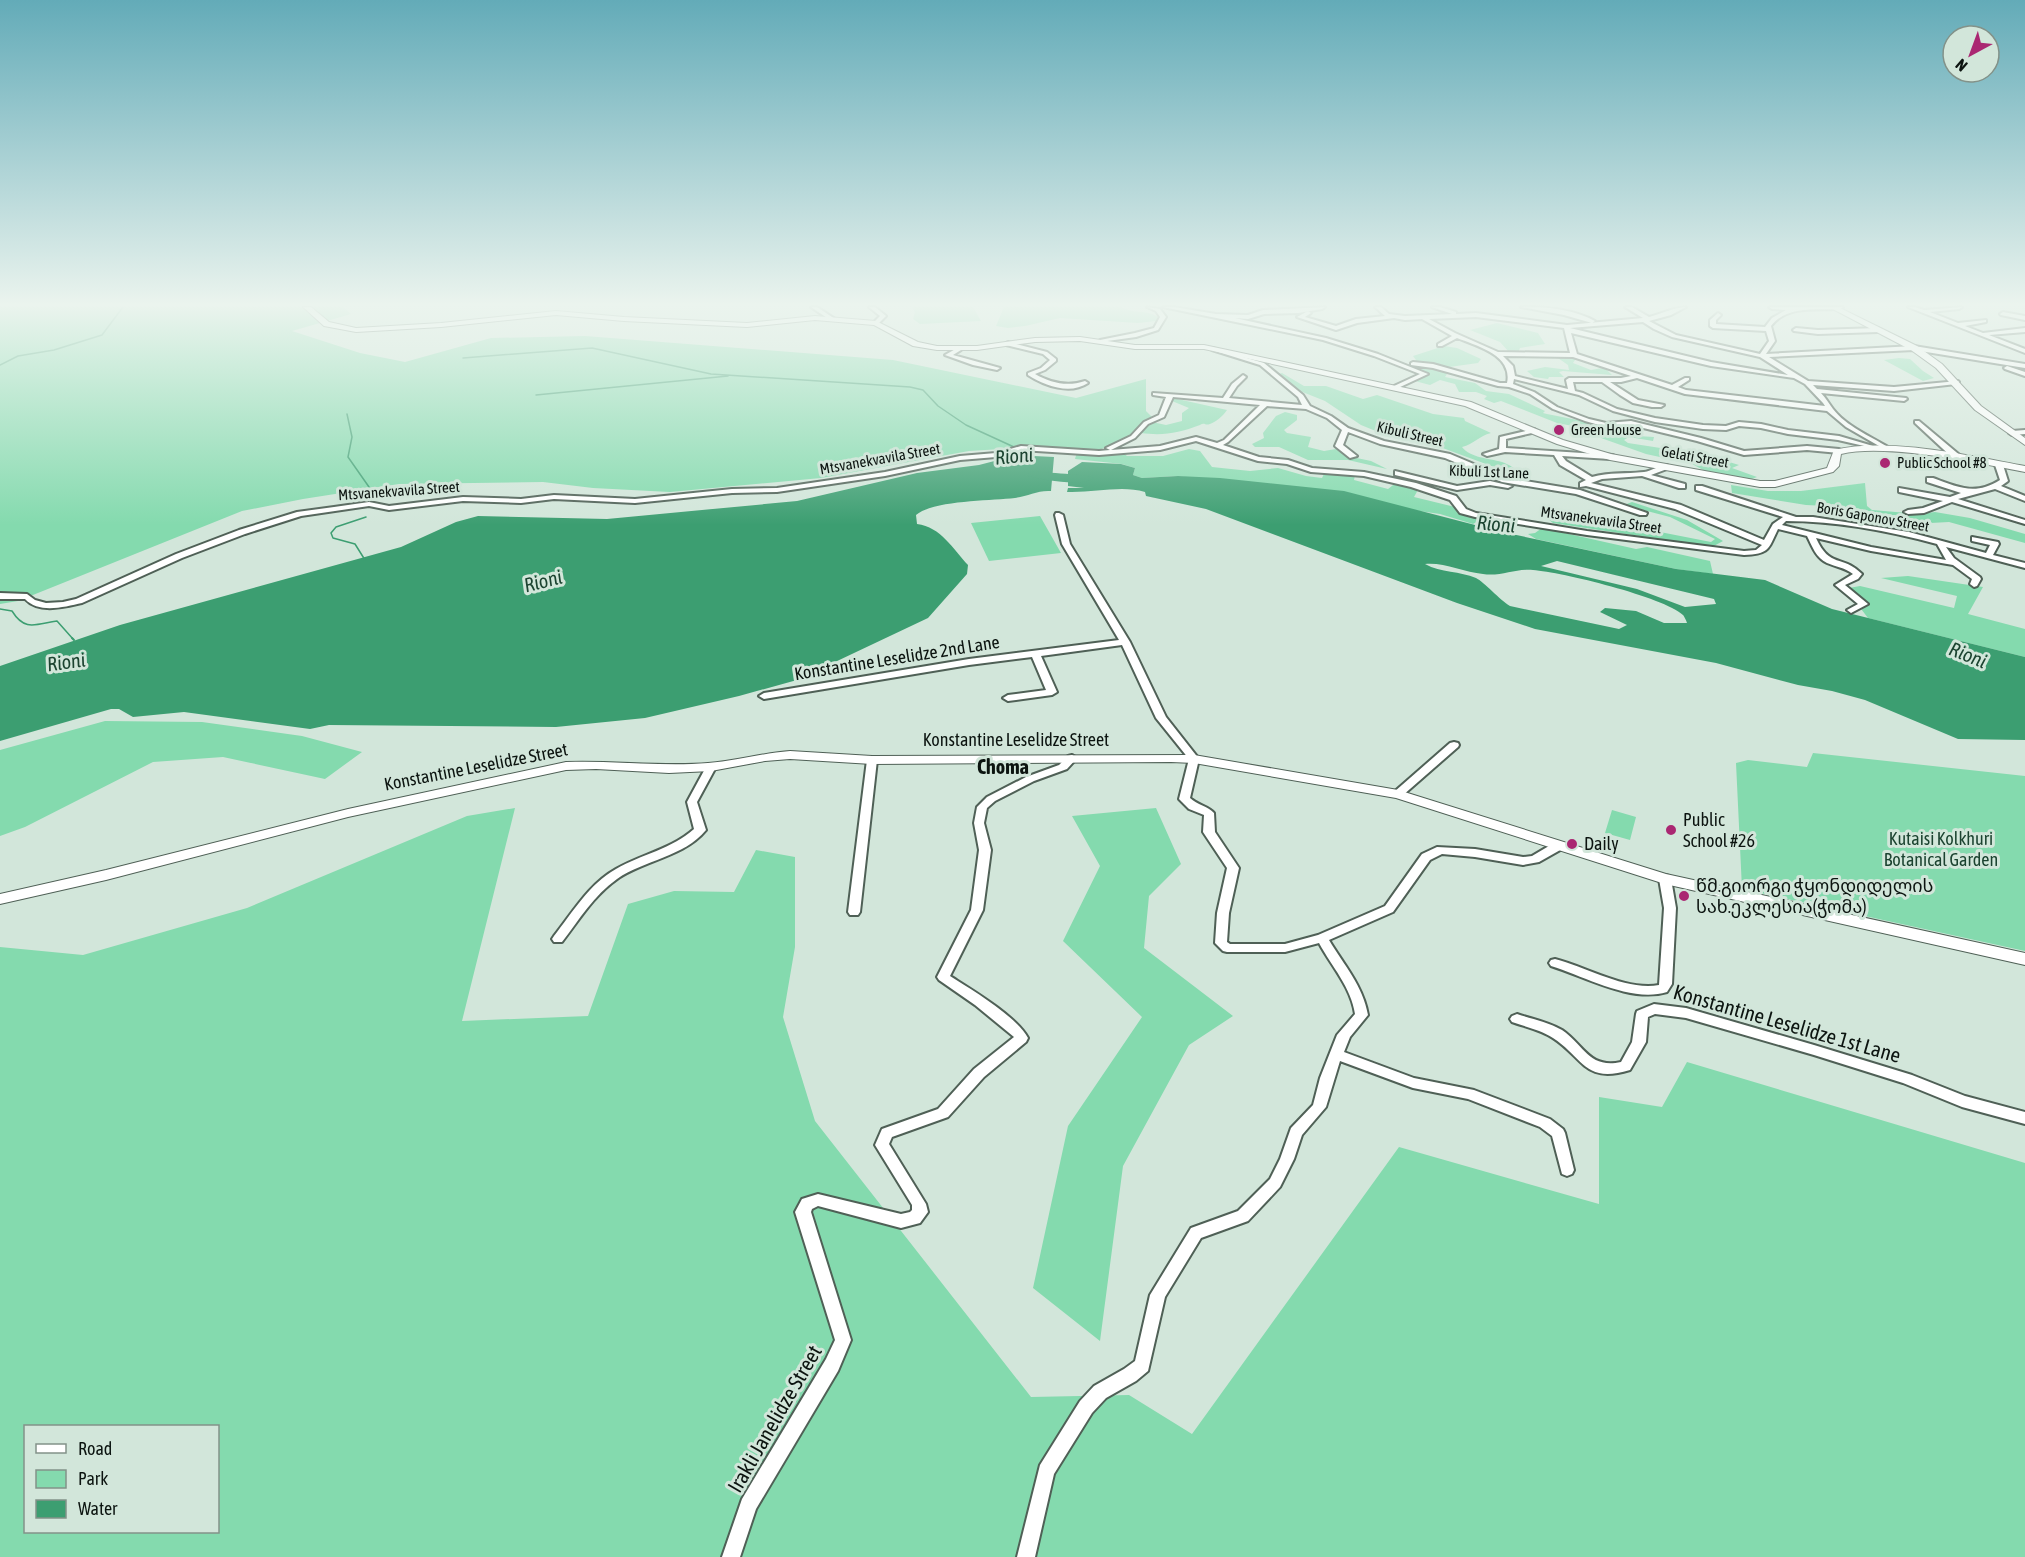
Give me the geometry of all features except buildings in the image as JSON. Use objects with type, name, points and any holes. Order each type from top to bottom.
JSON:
[{"type":"main road","name":"Gelati Street","points":[[1361,380],[1468,404],[1560,442],[1610,457],[1760,484],[1775,484],[1830,470],[1834,466],[1836,454],[1839,451]]},
{"type":"main road","points":[[1953,380],[1974,404],[2025,442]]},
{"type":"main road","points":[[1839,451],[1871,447],[1886,448],[2025,469]]},
{"type":"main road","name":"Konstantine Leselidze Street","points":[[0,899],[106,875],[348,813],[566,766],[596,765],[669,769],[711,767],[790,755],[872,760],[1194,759],[1398,794],[1665,879],[2025,959]]},
{"type":"street","points":[[1042,380],[1067,387],[1081,386],[1085,383]]},
{"type":"street","points":[[1226,400],[1234,385],[1240,380]]},
{"type":"street","points":[[1281,380],[1301,396],[1307,407]]},
{"type":"street","points":[[1396,387],[1412,380]]},
{"type":"street","points":[[1481,380],[1500,385],[1511,381],[1572,392],[1615,410],[1655,420],[1703,427],[1726,428],[1739,424],[1761,426],[1788,432],[1839,438],[1871,447]]},
{"type":"street","points":[[1572,392],[1569,380],[1580,380]]},
{"type":"street","points":[[1603,380],[1634,402],[1644,406],[1661,405]]},
{"type":"street","points":[[1649,380],[1695,394],[1829,409]]},
{"type":"street","points":[[1672,388],[1686,380]]},
{"type":"street","points":[[1802,380],[1848,426],[1886,448]]},
{"type":"street","points":[[1511,381],[1555,408],[1606,425],[1631,423],[1744,453],[1807,448],[1827,448],[1839,451]]},
{"type":"street","points":[[1808,383],[1894,389],[1956,382]]},
{"type":"street","points":[[1815,391],[1905,399]]},
{"type":"street","name":"Kibuli Street","points":[[1155,394],[1307,407],[1329,417],[1346,429],[1382,443],[1447,456],[1505,480],[1577,492],[1643,513]]},
{"type":"street","points":[[1099,453],[1126,441],[1146,423],[1162,416],[1170,396]]},
{"type":"street","points":[[1217,446],[1226,441],[1266,403]]},
{"type":"street","points":[[1917,422],[1959,459]]},
{"type":"street","points":[[1346,429],[1339,446],[1353,456]]},
{"type":"street","points":[[1503,450],[1502,438],[1534,431]]},
{"type":"street","points":[[2012,433],[2025,432]]},
{"type":"street","name":"Mtsvanekvavila Street","points":[[0,596],[27,597],[32,602],[46,606],[63,605],[101,592],[154,567],[242,532],[300,514],[334,508],[369,504],[388,508],[463,500],[521,501],[554,497],[635,501],[732,491],[777,490],[960,458],[996,455],[1021,448],[1099,453],[1171,446],[1196,439],[1258,459],[1288,462],[1311,470],[1395,474],[1453,498],[1463,511],[1481,516],[1718,550],[1758,552],[1766,546]]},
{"type":"street","points":[[1487,453],[1503,450],[1610,457]]},
{"type":"street","points":[[1557,454],[1563,463],[1588,481],[1678,507],[1766,546],[1776,526],[1871,549],[1952,563]]},
{"type":"street","points":[[1908,512],[1926,512],[1969,493],[1997,487],[2004,481],[1999,465]]},
{"type":"street","points":[[1577,492],[1588,481],[1645,475],[1664,467]]},
{"type":"street","name":"Kibuli 1st Lane","points":[[1395,474],[1457,488],[1490,483],[1521,488],[1544,487]]},
{"type":"street","points":[[1645,475],[1682,486]]},
{"type":"street","points":[[1930,480],[1969,493]]},
{"type":"street","points":[[1997,487],[2025,499]]},
{"type":"street","points":[[1698,488],[1795,518]]},
{"type":"street","points":[[1902,490],[1952,500],[2025,522]]},
{"type":"street","points":[[1059,515],[1066,544],[1125,642],[1161,718],[1194,759],[1185,799],[1193,807],[1209,813],[1209,832],[1233,868],[1223,913],[1221,943],[1227,948],[1285,948],[1322,938],[1389,909],[1426,857],[1442,850],[1523,861],[1535,859],[1558,846]]},
{"type":"street","name":"Boris Gaponov Street","points":[[1776,526],[1784,519],[1795,518],[1881,528],[2025,566]]},
{"type":"street","points":[[1811,536],[1817,552],[1824,560],[1849,566],[1858,574],[1839,585],[1864,604],[1851,610]]},
{"type":"street","points":[[1975,539],[1995,544],[1988,556]]},
{"type":"street","points":[[1940,542],[1944,553],[1952,563],[1977,579],[1974,584]]},
{"type":"street","name":"Konstantine Leselidze 2nd Lane","points":[[764,696],[853,680],[1125,642]]},
{"type":"street","points":[[1008,698],[1052,692],[1035,653]]},
{"type":"street","points":[[1398,794],[1454,745]]},
{"type":"street","name":"Irakli Janelidze Street","points":[[731,1557],[748,1506],[832,1365],[843,1340],[803,1212],[807,1204],[818,1200],[901,1221],[915,1218],[920,1212],[919,1204],[882,1145],[887,1133],[943,1113],[979,1073],[1021,1038],[1018,1032],[980,1002],[943,977],[960,948],[976,910],[985,850],[979,823],[982,807],[992,799],[1030,779],[1063,767],[1072,758]]},
{"type":"street","points":[[854,912],[872,760]]},
{"type":"street","points":[[558,939],[581,911],[588,898],[619,872],[676,847],[700,830],[692,802],[711,767]]},
{"type":"street","points":[[1555,963],[1600,980],[1635,988],[1657,991],[1663,989],[1666,984],[1670,908],[1665,879]]},
{"type":"street","points":[[1026,1557],[1046,1471],[1086,1407],[1100,1392],[1130,1375],[1142,1365],[1158,1295],[1196,1233],[1244,1216],[1275,1182],[1287,1159],[1296,1132],[1319,1107],[1344,1035],[1362,1015],[1360,997],[1354,984],[1337,965],[1322,938]]},
{"type":"street","name":"Konstantine Leselidze 1st Lane","points":[[1517,1019],[1558,1034],[1586,1062],[1610,1071],[1625,1066],[1639,1042],[1642,1014],[1654,1009],[1686,1012],[1814,1050],[1907,1080],[1962,1101],[2025,1118]]},
{"type":"street","points":[[1336,1054],[1413,1083],[1469,1094],[1545,1123],[1558,1132],[1567,1170]]},
{"type":"green space","points":[[0,380],[988,380],[1076,398],[1146,380],[1146,411],[1152,417],[1122,441],[1096,451],[1032,447],[969,451],[821,478],[670,492],[593,488],[543,482],[399,484],[242,511],[18,601],[0,604]]},
{"type":"green space","points":[[1286,380],[1293,380],[1304,386],[1326,386],[1363,399],[1377,395],[1433,414],[1464,418],[1465,421],[1491,433],[1462,447],[1466,451],[1475,456],[1505,463],[1523,473],[1513,474],[1421,440],[1388,436],[1361,425],[1325,401],[1300,391]]},
{"type":"green space","points":[[1418,380],[1458,380],[1475,383],[1486,391],[1509,394],[1545,411],[1543,413],[1603,425],[1599,428],[1622,435],[1654,437],[1653,441],[1629,437],[1624,440],[1628,443],[1680,451],[1711,461],[1716,458],[1739,465],[1732,468],[1757,477],[1749,480],[1707,472],[1692,464],[1646,454],[1601,438],[1599,431],[1557,423],[1501,401],[1494,403],[1484,399],[1487,396],[1476,392],[1459,392],[1455,384],[1440,380],[1430,385],[1415,381]]},
{"type":"green space","points":[[1173,398],[1227,410],[1215,422],[1207,425],[1203,424],[1171,433],[1141,433],[1152,422],[1166,425],[1182,421],[1182,413],[1189,408],[1172,401]]},
{"type":"green space","points":[[1285,412],[1297,415],[1297,420],[1284,430],[1287,433],[1311,437],[1308,447],[1324,451],[1336,449],[1387,469],[1348,460],[1308,460],[1279,447],[1255,447],[1252,444],[1264,438],[1263,433],[1276,416]]},
{"type":"green space","points":[[1189,449],[1200,451],[1212,467],[1250,471],[1278,468],[1322,478],[1324,474],[1355,475],[1354,480],[1388,489],[1397,482],[1419,488],[1414,497],[1455,507],[1464,514],[1480,520],[1473,524],[1440,514],[1178,476],[1142,478],[1133,475],[1135,468],[1122,464],[1075,459],[1077,452],[1104,455],[1122,452],[1127,456],[1163,456]]},
{"type":"green space","points":[[1865,483],[1867,506],[1872,510],[1919,514],[1935,512],[1970,518],[2025,534],[2025,543],[1949,522],[1930,523],[1849,507],[1806,505],[1732,493],[1731,485],[1768,491],[1801,491]]},
{"type":"green space","points":[[1632,502],[1687,520],[1723,541],[1712,547],[1553,523],[1548,519],[1587,524],[1596,522],[1631,531],[1660,532],[1711,542],[1715,539],[1670,517],[1624,505]]},
{"type":"green space","points":[[1040,516],[1061,553],[989,561],[971,523]]},
{"type":"green space","points":[[1542,528],[1636,549],[1647,547],[1710,561],[1713,574],[1676,569],[1536,539],[1528,534],[1535,533]]},
{"type":"green space","points":[[1908,576],[1983,587],[1968,614],[2025,629],[2025,657],[1868,618],[1855,601],[1838,590],[1860,586],[1954,608],[1957,596],[1881,578]]},
{"type":"green space","points":[[105,721],[202,722],[302,736],[362,752],[325,779],[223,757],[153,762],[25,827],[0,836],[0,750]]},
{"type":"green space","name":"Kutaisi Kolkhuri Botanical Garden","points":[[1813,753],[2025,776],[2025,951],[1742,889],[1736,763],[1748,760],[1807,767]]},
{"type":"green space","points":[[515,808],[462,1021],[588,1016],[628,904],[674,891],[734,892],[756,850],[795,857],[795,947],[783,1017],[815,1121],[1031,1397],[1129,1395],[1192,1434],[1399,1147],[1599,1204],[1599,1097],[1662,1107],[1687,1062],[2025,1163],[2025,1557],[0,1557],[0,947],[83,955],[247,908],[467,816]]},
{"type":"green space","points":[[1156,808],[1181,864],[1149,896],[1144,948],[1233,1016],[1189,1045],[1123,1166],[1100,1341],[1033,1288],[1068,1126],[1142,1017],[1063,941],[1100,866],[1072,816]]},
{"type":"green space","points":[[1612,810],[1636,817],[1630,840],[1605,833]]},
{"type":"water","points":[[1054,457],[1051,491],[1015,498],[936,506],[916,515],[917,524],[940,534],[968,565],[967,574],[928,618],[797,680],[739,696],[645,718],[556,727],[329,725],[310,729],[184,712],[133,717],[119,709],[111,709],[0,741],[0,666],[120,625],[401,547],[456,522],[478,516],[607,519],[797,501],[917,473],[979,465],[1006,458]]},
{"type":"water","points":[[1082,462],[1121,464],[1135,468],[1133,475],[1142,478],[1178,476],[1220,478],[1344,491],[1502,532],[1676,569],[1765,580],[1832,609],[2025,657],[2025,740],[1958,739],[1865,700],[1832,691],[1798,685],[1716,663],[1535,629],[1457,603],[1206,509],[1146,496],[1145,492],[1136,490],[1067,492],[1068,488],[1084,488],[1068,486],[1068,471]],"holes":[[[1557,561],[1714,599],[1716,604],[1685,607],[1637,589],[1541,566]],[[1425,564],[1439,564],[1489,575],[1527,570],[1566,575],[1635,593],[1672,608],[1683,615],[1687,623],[1664,623],[1636,611],[1605,608],[1600,612],[1627,625],[1619,629],[1510,606],[1476,578]]]},
{"type":"waterway","points":[[536,395],[691,380]]},
{"type":"waterway","points":[[798,380],[910,387],[923,390],[938,406],[966,425],[1014,447]]},
{"type":"waterway","points":[[347,414],[352,437],[348,457],[369,487]]},
{"type":"waterway","name":"Rioni","points":[[1032,474],[1053,478],[1089,478]]},
{"type":"waterway","points":[[365,560],[355,544],[333,538],[331,533],[336,527],[366,517]]},
{"type":"waterway","points":[[0,609],[12,611],[26,624],[37,625],[57,621],[73,639]]},
{"type":"place","name":"Green House","points":[[1559,430]]},
{"type":"place","name":"Public School #8","points":[[1885,463]]},
{"type":"place","name":"Public School #26","points":[[1671,830]]},
{"type":"place","name":"Daily","points":[[1572,844]]},
{"type":"place","name":"წმ.გიორგი ჭყონდიდელის სახ.ეკლესია(ჭომა)","points":[[1684,896]]},
{"type":"district","name":"Choma","points":[[1003,767]]}]
